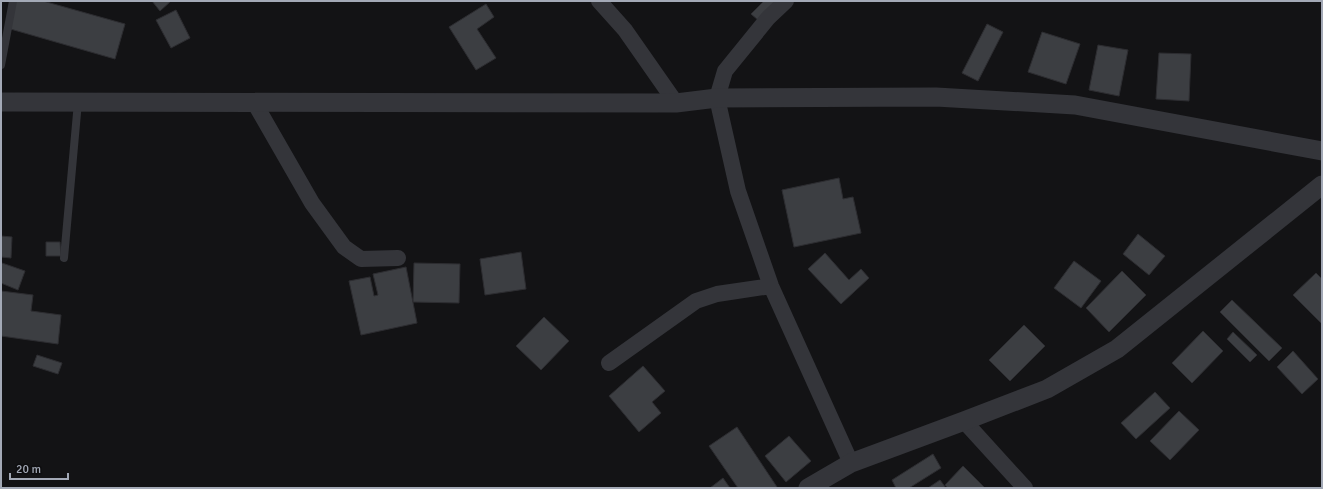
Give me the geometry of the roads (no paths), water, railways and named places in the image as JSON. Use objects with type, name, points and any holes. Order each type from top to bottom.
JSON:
[{"type":"street","points":[[599,1],[625,30],[676,103]]},
{"type":"street","points":[[786,1],[768,18],[725,71],[717,98],[738,191],[771,286],[851,462]]},
{"type":"street","points":[[1,102],[676,103],[717,98],[936,97],[1075,105],[1322,151]]},
{"type":"street","points":[[254,102],[312,203],[344,247],[361,259],[398,258]]},
{"type":"street","points":[[808,488],[851,462],[1047,389],[1117,349],[1322,185]]},
{"type":"street","points":[[609,363],[696,301],[717,294],[771,286]]},
{"type":"street","points":[[964,421],[1025,488]]},
{"type":"lane","points":[[1,65],[13,1]]},
{"type":"lane","points":[[64,258],[78,102]]}]
